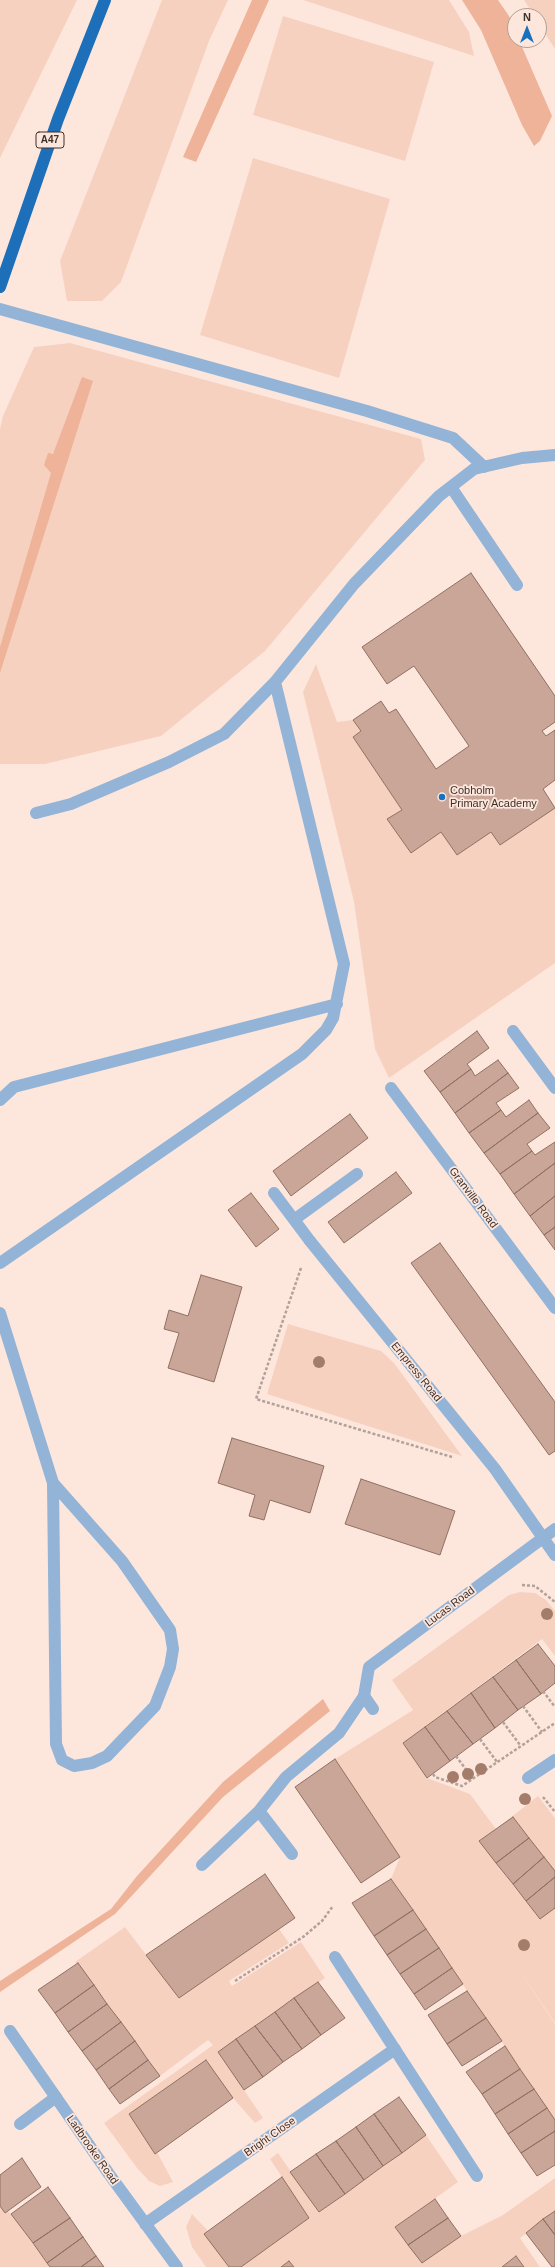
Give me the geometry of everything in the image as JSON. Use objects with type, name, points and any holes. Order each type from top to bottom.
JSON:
[{"type":"highway","name":"A47","points":[[1,285],[58,119],[105,0]]},
{"type":"street","points":[[0,309],[367,411],[453,438],[484,467]]},
{"type":"street","points":[[36,812],[71,804],[169,762],[224,734],[275,682],[354,584],[439,496],[474,469],[522,458],[555,455]]},
{"type":"street","points":[[451,487],[517,585]]},
{"type":"street","points":[[0,1263],[302,1054],[326,1030],[333,1018],[344,964],[275,682]]},
{"type":"street","points":[[0,1100],[14,1087],[337,1004]]},
{"type":"street","points":[[513,1031],[555,1088]]},
{"type":"street","name":"Granville Road","points":[[391,1088],[555,1308]]},
{"type":"street","points":[[295,1219],[357,1174]]},
{"type":"street","name":"Empress Road","points":[[274,1193],[310,1241],[495,1469],[555,1555]]},
{"type":"street","points":[[0,1313],[53,1483],[56,1744],[62,1760],[74,1766],[92,1763],[107,1756],[155,1706],[170,1667],[173,1649],[170,1630],[122,1561],[53,1483]]},
{"type":"street","name":"Lucas Road","points":[[364,1696],[369,1667],[555,1529]]},
{"type":"street","points":[[202,1865],[259,1810],[286,1777],[339,1733],[364,1696],[373,1709]]},
{"type":"street","points":[[528,1778],[555,1760]]},
{"type":"street","points":[[259,1810],[292,1854]]},
{"type":"street","points":[[334,1957],[477,2176]]},
{"type":"street","name":"Ladbrooke Road","points":[[10,2031],[145,2224],[177,2267]]},
{"type":"street","name":"Bright Close","points":[[145,2224],[395,2049]]},
{"type":"street","points":[[20,2124],[56,2097]]},
{"type":"path","points":[[310,1241],[256,1399],[495,1469]]},
{"type":"path","points":[[507,1564],[520,1585],[535,1586],[555,1602]]},
{"type":"path","points":[[543,1691],[555,1707]]},
{"type":"path","points":[[524,1706],[542,1732]]},
{"type":"path","points":[[503,1722],[520,1746]]},
{"type":"path","points":[[433,1774],[435,1777],[462,1786],[555,1723]]},
{"type":"path","points":[[480,1739],[497,1762]]},
{"type":"path","points":[[456,1756],[473,1779]]},
{"type":"path","points":[[235,1981],[303,1937],[322,1921],[333,1906]]},
{"type":"shaded area","points":[[0,0],[77,0],[0,158]]},
{"type":"shaded area","points":[[162,0],[228,0],[209,41],[121,282],[102,301],[67,301],[60,261]]},
{"type":"shaded area","points":[[252,0],[269,0],[196,162],[183,157]]},
{"type":"shaded area","points":[[303,0],[449,0],[469,32],[474,56]]},
{"type":"shaded area","points":[[462,0],[498,0],[507,13],[507,48],[522,48],[552,116],[540,141],[534,146],[522,125],[481,30]]},
{"type":"shaded area","points":[[524,0],[555,0],[555,49],[547,36],[547,8],[529,8]]},
{"type":"shaded area","points":[[283,16],[434,62],[405,161],[253,115]]},
{"type":"shaded area","points":[[253,158],[390,199],[339,378],[200,335]]},
{"type":"shaded area","points":[[70,343],[421,439],[425,460],[265,651],[161,736],[45,764],[0,764],[0,429],[3,416],[34,347]]},
{"type":"shaded area","points":[[82,377],[93,381],[0,673],[0,647],[51,473],[44,465],[48,453],[53,454]]},
{"type":"shaded area","points":[[316,664],[337,722],[353,720],[361,731],[353,737],[402,810],[388,819],[411,853],[441,832],[457,855],[491,832],[500,845],[555,808],[555,963],[389,1078],[375,1049],[354,902],[303,692]]},
{"type":"shaded area","points":[[288,1324],[381,1351],[394,1363],[462,1456],[267,1394]]},
{"type":"shaded area","points":[[520,1592],[535,1593],[546,1600],[555,1611],[555,1656],[542,1639],[403,1743],[427,1778],[470,1794],[496,1829],[538,1796],[555,1818],[555,2023],[518,1968],[555,2024],[555,2120],[391,1879],[400,1857],[335,1759],[413,1710],[392,1680],[509,1595]]},
{"type":"shaded area","points":[[323,1699],[330,1711],[223,1797],[115,1914],[0,1992],[0,1981],[111,1909],[137,1876],[223,1782]]},
{"type":"shaded area","points":[[125,1927],[179,1998],[279,1929],[289,1943],[229,1981],[232,1986],[301,1942],[325,1978],[218,2052],[263,2118],[255,2123],[233,2098],[206,2061],[129,2114],[155,2154],[157,2152],[173,2182],[160,2186],[149,2181],[137,2168],[104,2123],[213,2045],[208,2040],[160,2076],[75,1962]]},
{"type":"shaded area","points":[[426,2135],[458,2182],[395,2227],[408,2245],[431,2256],[461,2236],[503,2215],[555,2178],[555,2211],[520,2238],[540,2267],[524,2267],[516,2256],[502,2267],[294,2267],[289,2261],[281,2267],[241,2267],[309,2218],[270,2159],[278,2153],[319,2212]]},
{"type":"shaded area","points":[[0,2202],[11,2214],[50,2267],[0,2267]]},
{"type":"shaded area","points":[[192,2214],[208,2231],[205,2234],[229,2267],[206,2267],[192,2247],[186,2227]]},
{"type":"building","points":[[471,573],[555,696],[555,722],[542,731],[546,736],[555,730],[555,780],[543,789],[555,808],[500,845],[491,832],[457,855],[441,832],[411,853],[387,819],[402,810],[353,737],[361,731],[353,720],[381,701],[389,713],[396,709],[436,769],[469,746],[414,666],[387,684],[362,647]]},
{"type":"building","points":[[477,1031],[489,1048],[467,1064],[471,1069],[440,1092],[424,1071]]},
{"type":"building","points":[[498,1060],[508,1073],[455,1113],[440,1092],[471,1069],[475,1076]]},
{"type":"building","points":[[508,1073],[519,1088],[496,1103],[501,1110],[469,1133],[455,1113]]},
{"type":"building","points":[[529,1100],[538,1113],[484,1153],[469,1133],[501,1110],[506,1117]]},
{"type":"building","points":[[538,1113],[550,1128],[527,1144],[532,1151],[500,1174],[484,1153]]},
{"type":"building","points":[[350,1114],[368,1138],[291,1196],[273,1171]]},
{"type":"building","points":[[555,1142],[555,1163],[514,1194],[500,1174],[532,1151],[535,1155]]},
{"type":"building","points":[[555,1163],[555,1196],[530,1216],[514,1194]]},
{"type":"building","points":[[396,1172],[412,1193],[344,1243],[328,1222]]},
{"type":"building","points":[[251,1193],[279,1229],[256,1247],[228,1210]]},
{"type":"building","points":[[555,1196],[555,1227],[544,1235],[530,1216]]},
{"type":"building","points":[[555,1227],[555,1250],[544,1235]]},
{"type":"building","points":[[440,1243],[555,1402],[555,1451],[549,1455],[411,1263]]},
{"type":"building","points":[[201,1275],[242,1287],[214,1382],[168,1368],[179,1333],[164,1329],[169,1310],[188,1316]]},
{"type":"building","points":[[232,1438],[324,1466],[310,1513],[270,1500],[264,1520],[249,1516],[255,1495],[218,1483]]},
{"type":"building","points":[[361,1479],[455,1511],[440,1555],[345,1524]]},
{"type":"building","points":[[538,1644],[555,1666],[555,1683],[541,1694],[516,1660]]},
{"type":"building","points":[[516,1660],[541,1694],[518,1710],[493,1677]]},
{"type":"building","points":[[493,1677],[518,1710],[495,1728],[471,1693]]},
{"type":"building","points":[[471,1693],[495,1728],[473,1744],[447,1711]]},
{"type":"building","points":[[447,1711],[473,1744],[450,1761],[425,1727]]},
{"type":"building","points":[[425,1727],[450,1761],[427,1778],[403,1743]]},
{"type":"building","points":[[335,1759],[400,1857],[361,1883],[295,1787]]},
{"type":"building","points":[[513,1817],[529,1838],[496,1863],[479,1841]]},
{"type":"building","points":[[529,1838],[544,1857],[513,1884],[496,1863]]},
{"type":"building","points":[[544,1857],[555,1871],[555,1877],[526,1901],[513,1884]]},
{"type":"building","points":[[265,1874],[295,1918],[179,1998],[146,1955]]},
{"type":"building","points":[[555,1877],[555,1908],[540,1919],[526,1901]]},
{"type":"building","points":[[391,1879],[413,1910],[374,1936],[352,1903]]},
{"type":"building","points":[[413,1910],[426,1929],[387,1955],[374,1936]]},
{"type":"building","points":[[426,1929],[439,1948],[400,1974],[387,1955]]},
{"type":"building","points":[[439,1948],[452,1968],[414,1994],[400,1974]]},
{"type":"building","points":[[78,1963],[94,1985],[55,2013],[38,1990]]},
{"type":"building","points":[[452,1968],[463,1984],[425,2010],[414,1994]]},
{"type":"building","points":[[318,1982],[345,2018],[321,2035],[294,1998]]},
{"type":"building","points":[[94,1985],[107,2004],[68,2032],[55,2013]]},
{"type":"building","points":[[467,1991],[486,2018],[447,2044],[428,2015]]},
{"type":"building","points":[[294,1998],[321,2035],[302,2049],[275,2012]]},
{"type":"building","points":[[107,2004],[121,2022],[82,2051],[68,2032]]},
{"type":"building","points":[[275,2012],[302,2049],[283,2062],[255,2026]]},
{"type":"building","points":[[486,2018],[502,2041],[462,2066],[447,2044]]},
{"type":"building","points":[[121,2022],[135,2041],[96,2070],[82,2051]]},
{"type":"building","points":[[255,2026],[283,2062],[263,2077],[236,2039]]},
{"type":"building","points":[[236,2039],[263,2077],[244,2090],[218,2052]]},
{"type":"building","points":[[135,2041],[148,2060],[109,2089],[96,2070]]},
{"type":"building","points":[[505,2046],[520,2069],[482,2094],[466,2072]]},
{"type":"building","points":[[148,2060],[160,2076],[120,2104],[109,2089]]},
{"type":"building","points":[[206,2060],[233,2098],[155,2154],[129,2114]]},
{"type":"building","points":[[520,2069],[534,2089],[495,2114],[482,2094]]},
{"type":"building","points":[[534,2089],[547,2108],[508,2134],[495,2114]]},
{"type":"building","points":[[399,2097],[426,2135],[402,2153],[374,2114]]},
{"type":"building","points":[[547,2108],[555,2120],[555,2131],[521,2153],[508,2134]]},
{"type":"building","points":[[374,2114],[402,2153],[383,2166],[356,2127]]},
{"type":"building","points":[[356,2127],[383,2166],[364,2180],[336,2141]]},
{"type":"building","points":[[555,2131],[555,2165],[537,2176],[521,2153]]},
{"type":"building","points":[[336,2141],[364,2180],[345,2194],[316,2154]]},
{"type":"building","points":[[316,2154],[345,2194],[319,2212],[290,2172]]},
{"type":"building","points":[[22,2158],[41,2187],[5,2213],[0,2206],[0,2175]]},
{"type":"building","points":[[282,2177],[309,2218],[241,2267],[229,2267],[204,2234]]},
{"type":"building","points":[[48,2187],[70,2218],[33,2243],[11,2214]]},
{"type":"building","points":[[435,2199],[448,2218],[408,2245],[395,2227]]},
{"type":"building","points":[[555,2211],[555,2235],[543,2219]]},
{"type":"building","points":[[70,2218],[83,2237],[47,2263],[33,2243]]},
{"type":"building","points":[[448,2218],[461,2236],[422,2263],[408,2245]]},
{"type":"building","points":[[543,2219],[555,2235],[555,2267],[552,2267],[526,2233]]},
{"type":"building","points":[[83,2237],[96,2256],[81,2267],[50,2267],[47,2263]]},
{"type":"building","points":[[96,2256],[104,2267],[81,2267]]},
{"type":"building","points":[[516,2256],[524,2267],[502,2267]]},
{"type":"building","points":[[289,2261],[294,2267],[281,2267]]},
{"type":"place","name":"Cobholm Primary Academy","points":[[442,797]]}]
